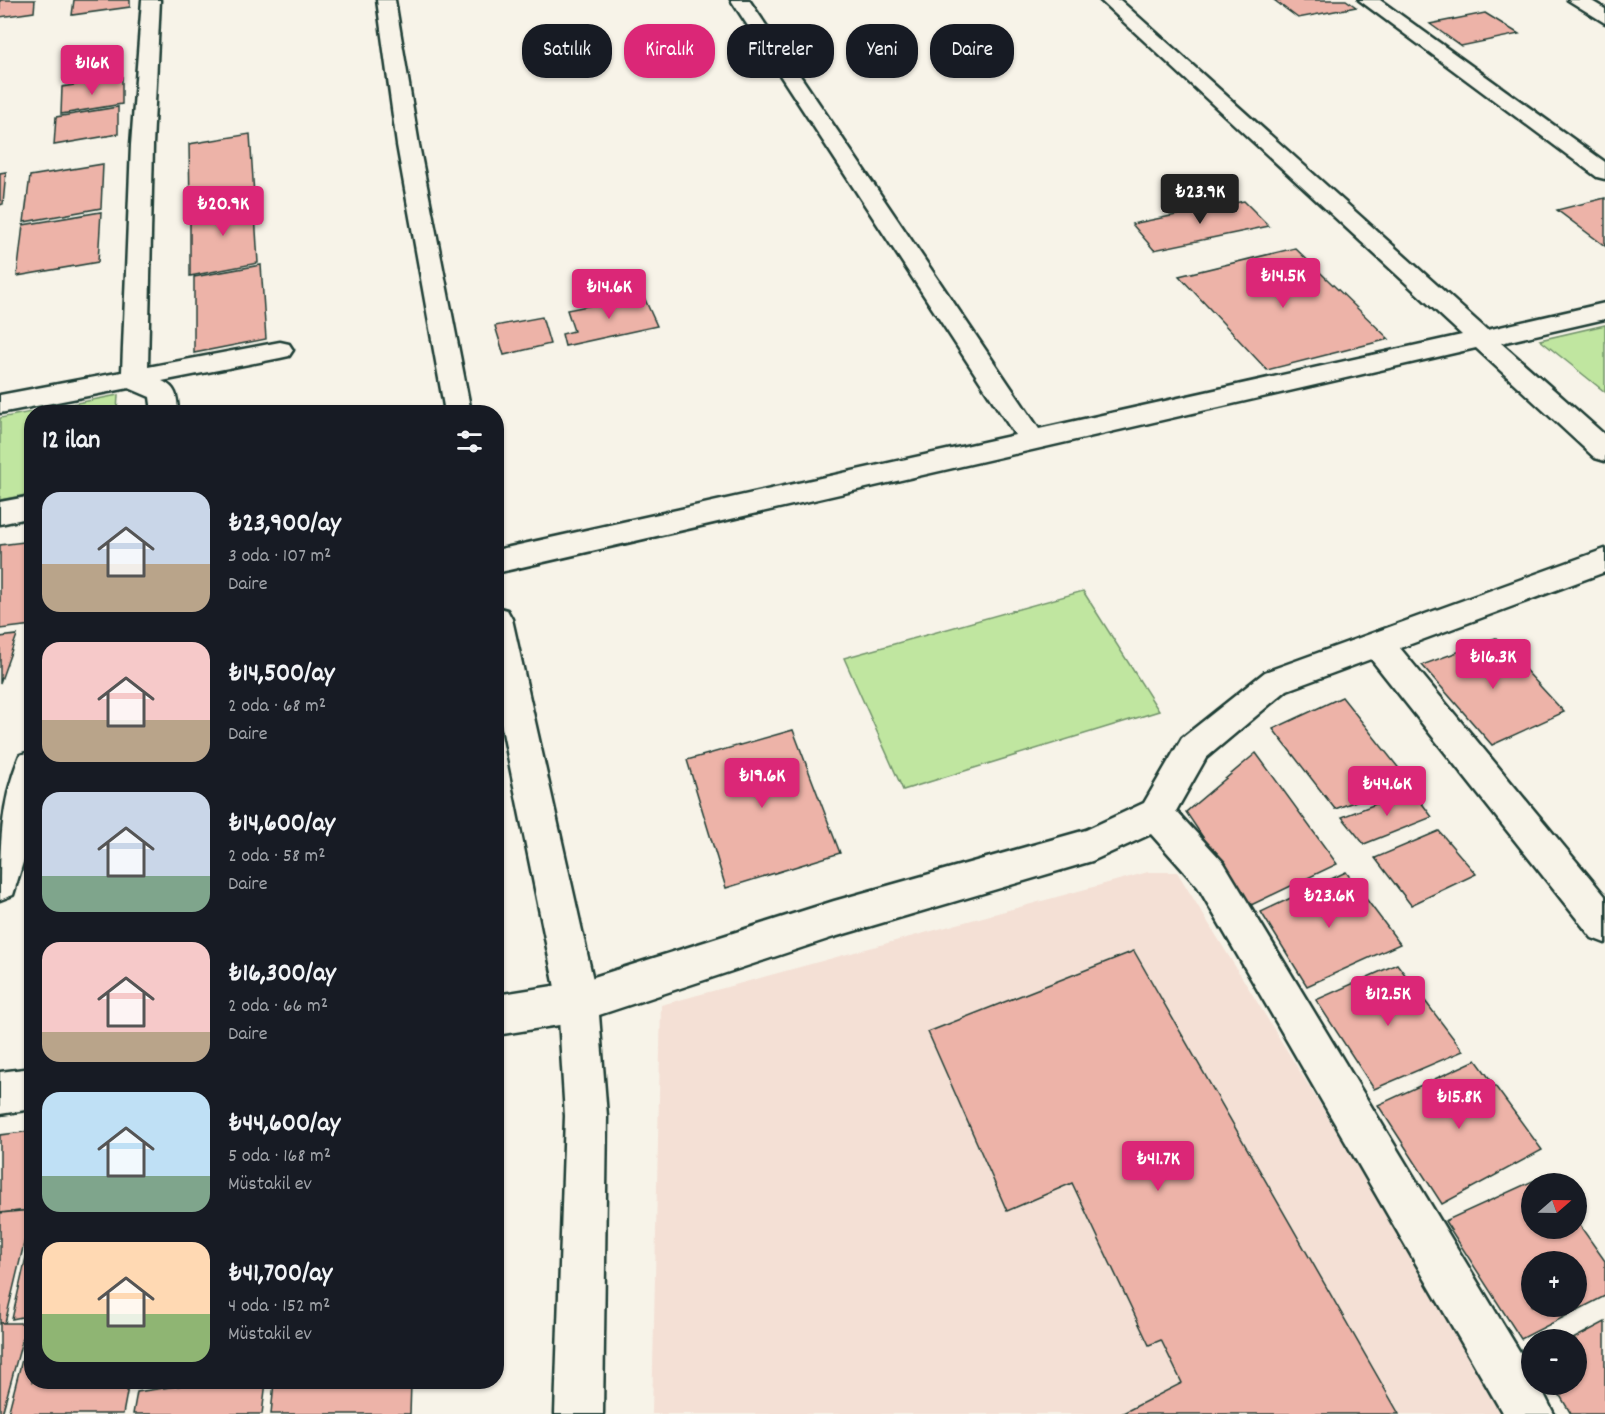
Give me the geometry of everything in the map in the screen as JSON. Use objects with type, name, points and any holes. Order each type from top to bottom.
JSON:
[{"type":"street","points":[[135,380],[142,145],[151,0]]},
{"type":"street","points":[[386,0],[408,145],[457,405]]},
{"type":"street","points":[[740,0],[1033,441]]},
{"type":"street","points":[[1108,0],[1605,451]]},
{"type":"street","points":[[1368,0],[1605,172]]},
{"type":"street","points":[[1577,0],[1605,17]]},
{"type":"street","points":[[504,560],[1605,311]]},
{"type":"street","points":[[0,404],[135,380],[280,350]]},
{"type":"street","points":[[135,380],[163,392],[164,405]]},
{"type":"street","points":[[0,513],[24,508]]},
{"type":"street","points":[[504,1014],[578,1002],[834,919],[1092,845],[1156,814],[1194,748],[1276,681],[1605,560]]},
{"type":"street","points":[[1377,643],[1605,925]]},
{"type":"street","points":[[504,656],[578,1002],[586,1116],[579,1414]]},
{"type":"street","points":[[0,883],[24,795]]},
{"type":"street","points":[[1156,814],[1211,875],[1530,1414]]},
{"type":"street","points":[[0,1093],[24,1089]]},
{"type":"shaded area","points":[[1148,872],[1177,872],[1511,1414],[652,1414],[661,1005]]},
{"type":"green space","points":[[1605,325],[1605,392],[1540,340]]},
{"type":"green space","points":[[118,395],[117,405],[67,405]]},
{"type":"green space","points":[[24,413],[24,495],[0,500],[0,418]]},
{"type":"green space","points":[[1083,591],[1159,711],[903,790],[844,658]]},
{"type":"building","points":[[0,0],[35,0],[34,12],[0,17]]},
{"type":"building","points":[[74,0],[130,0],[130,7],[72,15]]},
{"type":"building","points":[[1274,0],[1346,0],[1356,7],[1298,18]]},
{"type":"building","points":[[1485,13],[1519,34],[1461,46],[1430,24]]},
{"type":"building","points":[[122,77],[122,104],[61,114],[62,87]]},
{"type":"building","points":[[118,107],[118,134],[54,145],[56,117]]},
{"type":"building","points":[[250,134],[254,195],[190,206],[189,144]]},
{"type":"building","points":[[103,164],[101,208],[24,222],[30,176]]},
{"type":"building","points":[[6,172],[3,204],[0,205],[0,173]]},
{"type":"building","points":[[254,198],[258,263],[190,276],[190,209]]},
{"type":"building","points":[[1605,198],[1605,246],[1557,210]]},
{"type":"building","points":[[1244,201],[1269,226],[1154,250],[1132,224]]},
{"type":"building","points":[[101,212],[98,262],[17,276],[23,225]]},
{"type":"building","points":[[1295,248],[1389,339],[1267,370],[1179,276]]},
{"type":"building","points":[[261,265],[266,339],[194,353],[194,277]]},
{"type":"building","points":[[643,295],[657,326],[565,346],[562,334],[574,331],[567,310]]},
{"type":"building","points":[[542,317],[550,344],[504,355],[495,326]]},
{"type":"building","points":[[24,542],[24,626],[0,629],[0,545]]},
{"type":"building","points":[[17,635],[0,683],[0,637]]},
{"type":"building","points":[[1496,638],[1564,712],[1492,745],[1422,665]]},
{"type":"building","points":[[1342,697],[1409,781],[1335,809],[1273,729]]},
{"type":"building","points":[[793,730],[840,853],[726,888],[687,760]]},
{"type":"building","points":[[1256,753],[1337,864],[1249,906],[1186,812]]},
{"type":"building","points":[[1412,790],[1432,817],[1364,844],[1342,817]]},
{"type":"building","points":[[1439,831],[1476,874],[1411,905],[1375,858]]},
{"type":"building","points":[[1346,872],[1400,944],[1307,986],[1261,912]]},
{"type":"building","points":[[1134,951],[1399,1414],[1121,1414],[1182,1383],[1161,1340],[1149,1345],[1072,1183],[1007,1211],[928,1032]]},
{"type":"building","points":[[1397,964],[1463,1051],[1374,1089],[1316,1000]]},
{"type":"building","points":[[1476,1060],[1542,1150],[1442,1204],[1378,1105]]},
{"type":"building","points":[[24,1132],[24,1211],[0,1213],[0,1135]]},
{"type":"building","points":[[1521,1186],[1521,1239],[1587,1239],[1587,1236],[1605,1261],[1605,1296],[1587,1305],[1587,1251],[1521,1251],[1521,1317],[1564,1317],[1541,1329],[1521,1329],[1521,1339],[1445,1221]]},
{"type":"building","points":[[24,1211],[24,1243],[5,1323],[0,1323],[0,1213]]},
{"type":"building","points":[[24,1266],[24,1317],[12,1319]]},
{"type":"building","points":[[1605,1322],[1605,1414],[1571,1414],[1560,1395],[1587,1395],[1587,1332]]},
{"type":"building","points":[[0,1323],[24,1323],[24,1334],[2,1414],[0,1414]]},
{"type":"building","points":[[24,1352],[24,1389],[128,1389],[123,1414],[8,1414]]},
{"type":"building","points":[[157,1389],[265,1389],[262,1414],[133,1414],[137,1392]]},
{"type":"building","points":[[273,1389],[411,1389],[410,1414],[271,1414]]}]
